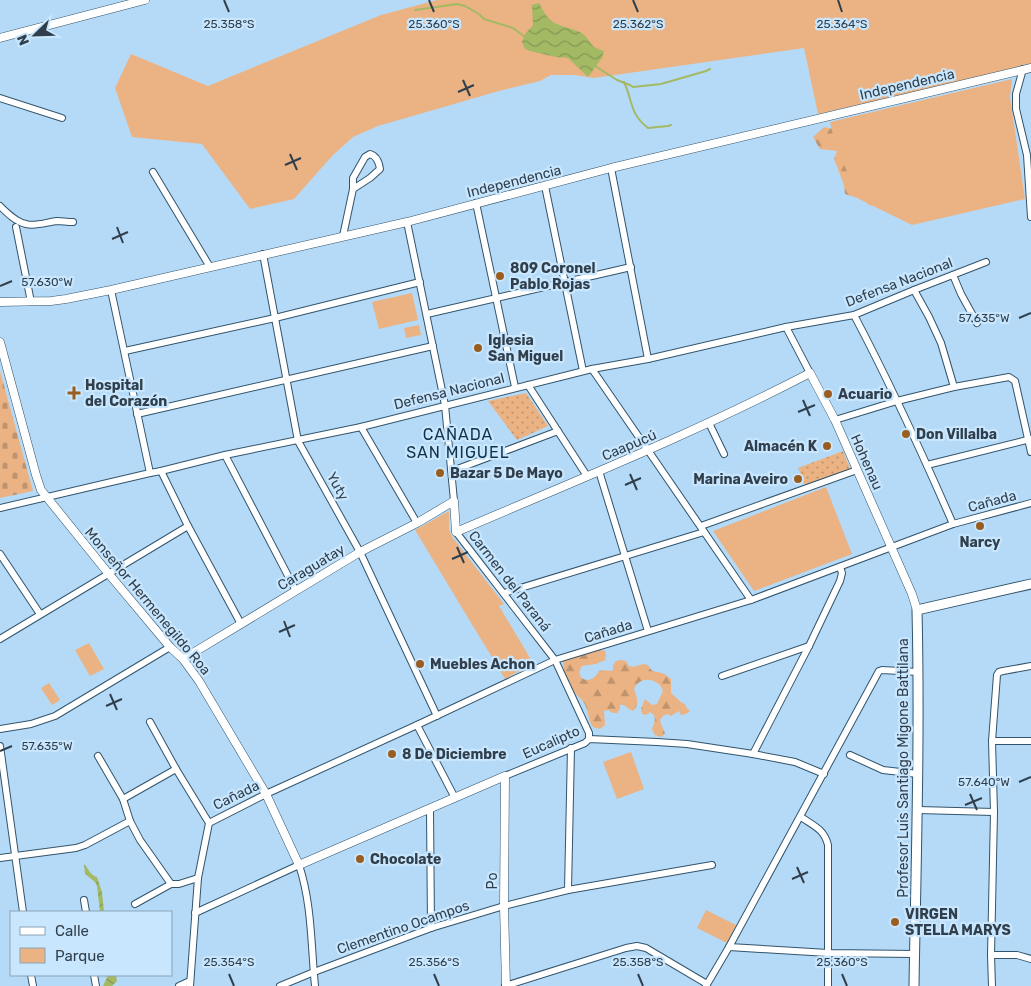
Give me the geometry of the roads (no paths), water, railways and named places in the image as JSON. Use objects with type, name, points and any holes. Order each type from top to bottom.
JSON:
[{"type":"main road","points":[[917,610],[1031,584]]},
{"type":"main road","name":"Profesor Luis Santiago Migone Battilana","points":[[914,986],[918,810],[917,610]]},
{"type":"street","points":[[0,38],[145,0]]},
{"type":"street","points":[[1027,68],[1016,94],[1016,109],[1027,155],[1031,217]]},
{"type":"street","name":"Independencia","points":[[0,302],[51,301],[111,290],[407,222],[611,168],[1027,68]]},
{"type":"street","points":[[0,98],[62,118]]},
{"type":"street","points":[[343,236],[353,189],[353,178],[365,158],[370,154],[373,155],[380,164],[380,169],[353,189]]},
{"type":"street","points":[[611,168],[648,359]]},
{"type":"street","points":[[153,172],[210,267]]},
{"type":"street","points":[[545,186],[583,371]]},
{"type":"street","points":[[476,203],[515,387]]},
{"type":"street","points":[[0,206],[13,218],[25,224],[34,225],[60,221],[72,222]]},
{"type":"street","name":"Carmen del Paraná","points":[[407,222],[445,406],[456,532],[555,660],[590,733],[589,739]]},
{"type":"street","points":[[16,227],[31,302]]},
{"type":"street","name":"Yuty","points":[[263,254],[298,440],[360,552],[437,716]]},
{"type":"street","name":"Defensa Nacional","points":[[0,508],[226,455],[361,427],[583,371],[854,315],[986,262]]},
{"type":"street","points":[[427,314],[631,267]]},
{"type":"street","points":[[954,274],[961,294],[978,323]]},
{"type":"street","points":[[125,352],[275,318],[420,282]]},
{"type":"street","points":[[111,290],[150,473]]},
{"type":"street","points":[[914,290],[941,343],[954,387]]},
{"type":"street","points":[[854,315],[927,465],[953,524]]},
{"type":"street","name":"Hohenau","points":[[786,328],[835,420],[892,546],[917,610]]},
{"type":"street","name":"Monseñor Hermenegildo Roa","points":[[0,342],[41,490],[108,573],[183,659],[199,681],[266,794],[303,877],[310,917],[315,986]]},
{"type":"street","points":[[137,414],[433,346]]},
{"type":"street","points":[[592,369],[751,600]]},
{"type":"street","name":"Caapucú","points":[[456,532],[648,451],[756,401],[810,373]]},
{"type":"street","points":[[835,420],[954,387],[1008,377],[1015,381],[1030,440],[1031,452]]},
{"type":"street","points":[[528,385],[587,476]]},
{"type":"street","points":[[709,423],[724,454]]},
{"type":"street","points":[[361,427],[417,522]]},
{"type":"street","points":[[452,471],[558,431]]},
{"type":"street","points":[[927,465],[1030,440]]},
{"type":"street","points":[[226,455],[296,591]]},
{"type":"street","points":[[504,593],[626,556],[703,529],[857,470]]},
{"type":"street","points":[[161,471],[188,526],[241,624]]},
{"type":"street","points":[[599,471],[648,631]]},
{"type":"street","name":"Caraguatay","points":[[183,659],[360,552],[454,501]]},
{"type":"street","name":"Cañada","points":[[209,823],[266,794],[555,660],[751,600],[953,524],[1031,503]]},
{"type":"street","points":[[0,639],[188,526]]},
{"type":"street","points":[[0,554],[40,614]]},
{"type":"street","points":[[753,754],[809,646],[840,581],[842,573],[840,567]]},
{"type":"street","points":[[0,729],[31,724],[55,716],[170,646]]},
{"type":"street","points":[[722,676],[809,646]]},
{"type":"street","points":[[992,986],[994,812],[992,741],[997,675],[999,672],[1031,666]]},
{"type":"street","points":[[506,986],[637,946],[646,948],[707,985],[880,671],[918,672]]},
{"type":"street","points":[[150,722],[209,823],[198,878],[190,983],[178,986]]},
{"type":"street","points":[[418,725],[455,798]]},
{"type":"street","name":"Eucalipto","points":[[195,913],[299,865],[585,743],[589,739],[687,744],[795,762],[824,774]]},
{"type":"street","points":[[992,741],[1031,741]]},
{"type":"street","points":[[0,746],[23,911]]},
{"type":"street","points":[[568,890],[571,748]]},
{"type":"street","points":[[850,755],[883,770],[918,774]]},
{"type":"street","points":[[98,756],[123,799],[130,820],[140,840],[170,884]]},
{"type":"street","points":[[123,799],[176,769]]},
{"type":"street","name":"Po","points":[[505,776],[504,906],[506,986]]},
{"type":"street","points":[[430,809],[431,928]]},
{"type":"street","points":[[918,810],[994,812]]},
{"type":"street","points":[[801,817],[822,831],[828,846],[828,986]]},
{"type":"street","points":[[0,858],[76,848],[130,820]]},
{"type":"street","name":"Clementino Ocampos","points":[[280,986],[431,928],[504,906],[568,890],[712,865]]},
{"type":"street","points":[[135,904],[170,884],[179,884],[198,878]]},
{"type":"street","points":[[84,900],[86,911]]},
{"type":"street","points":[[729,947],[828,953],[915,954]]},
{"type":"street","points":[[992,955],[1017,955],[1031,959]]},
{"type":"water","points":[[539,3],[551,21],[581,32],[593,46],[604,51],[602,58],[588,77],[568,58],[525,49],[522,42],[526,33],[533,25],[532,5]]},
{"type":"water","points":[[84,864],[91,874],[97,877],[102,892],[104,911],[100,911],[95,882],[85,874]]},
{"type":"water","points":[[108,976],[116,976],[117,981],[112,986],[103,986]]},
{"type":"waterway","points":[[415,10],[457,4],[465,6],[484,19],[513,28],[525,37]]},
{"type":"waterway","points":[[595,66],[617,80],[633,87],[661,84],[710,69]]},
{"type":"waterway","points":[[624,82],[634,112],[648,128],[671,125]]},
{"type":"place","name":"809 Coronel Pablo Rojas","points":[[500,276]]},
{"type":"place","name":"Iglesia San Miguel","points":[[478,348]]},
{"type":"place","name":"Hospital del Corazón","points":[[74,393]]},
{"type":"place","name":"Acuario","points":[[828,394]]},
{"type":"place","name":"Don Villalba","points":[[906,434]]},
{"type":"place","name":"Almacén K","points":[[827,446]]},
{"type":"place","name":"Bazar 5 De Mayo","points":[[440,473]]},
{"type":"place","name":"Marina Aveiro","points":[[798,479]]},
{"type":"place","name":"Narcy","points":[[980,526]]},
{"type":"place","name":"Muebles Achon","points":[[420,664]]},
{"type":"place","name":"8 De Diciembre","points":[[392,754]]},
{"type":"place","name":"Chocolate","points":[[360,859]]},
{"type":"place","name":"VIRGEN STELLA MARYS","points":[[895,922]]},
{"type":"district","name":"CAÑADA SAN MIGUEL","points":[[458,443]]}]
